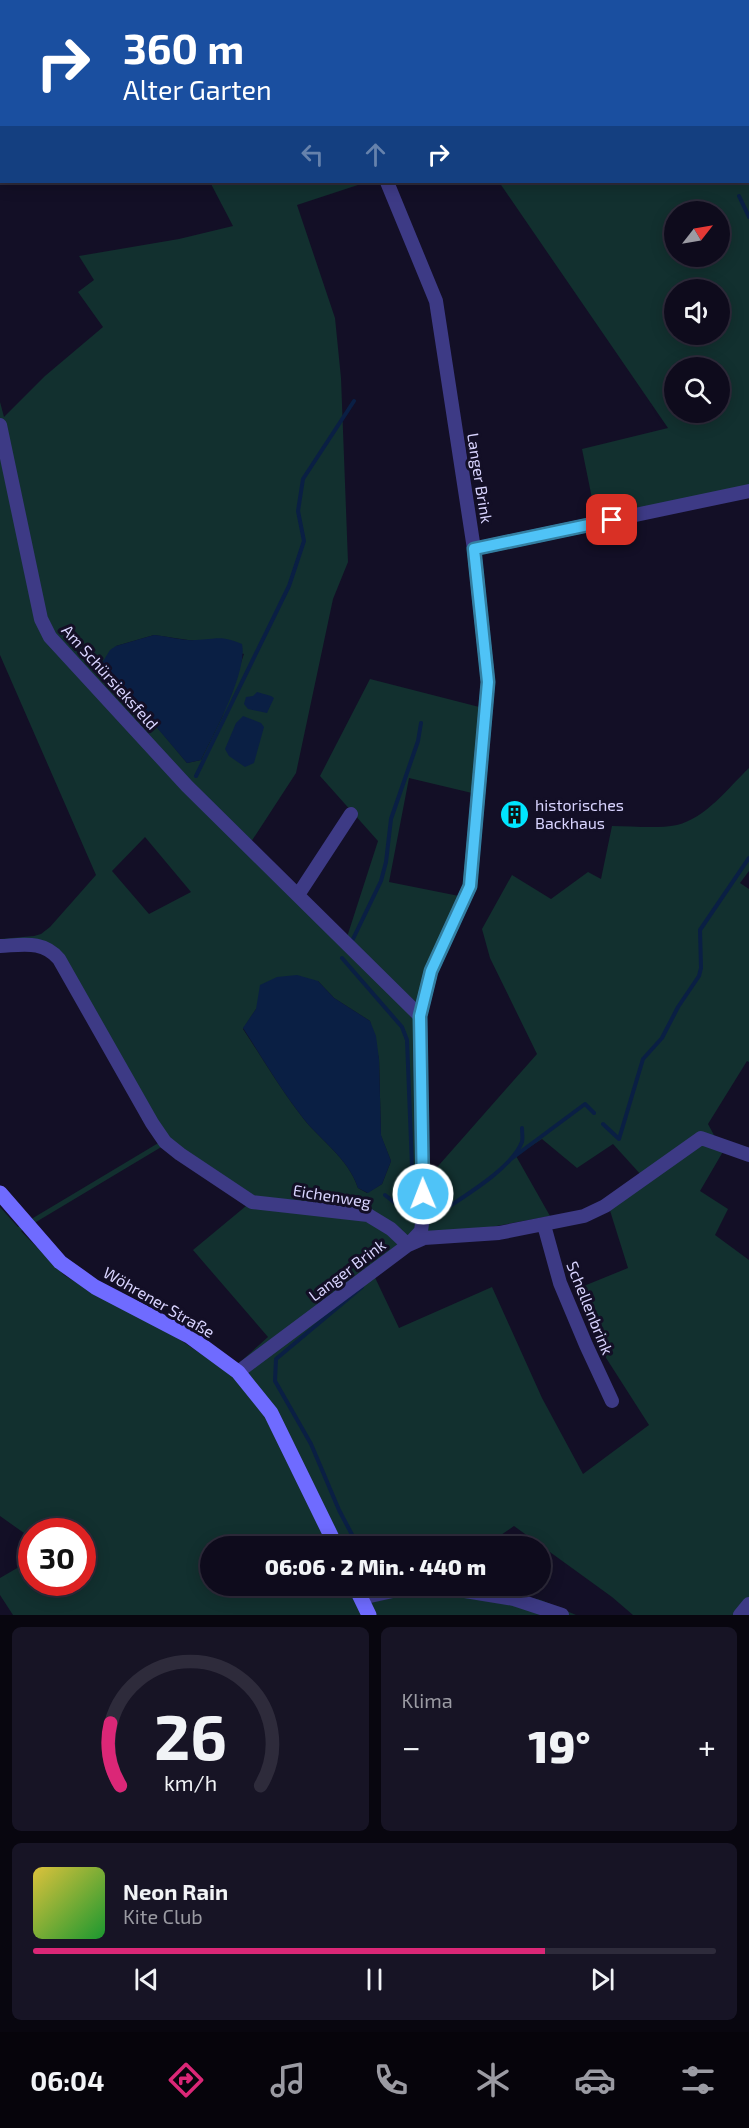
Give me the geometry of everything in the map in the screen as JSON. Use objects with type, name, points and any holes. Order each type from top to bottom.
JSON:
[{"type":"street","name":"Langer Brink","points":[[238,1372],[408,1245],[421,1232],[423,1216],[420,1016],[431,971],[470,886],[488,682],[474,549],[436,301],[387,183]]},
{"type":"street","name":"Am Schürsieksfeld","points":[[0,425],[45,629],[187,786],[420,1016]]},
{"type":"street","points":[[474,549],[749,491]]},
{"type":"street","points":[[298,894],[351,814]]},
{"type":"street","name":"Eichenweg","points":[[0,946],[41,945],[52,950],[152,1123],[165,1142],[180,1155],[252,1202],[368,1215],[391,1229],[408,1245]]},
{"type":"street","points":[[408,1245],[424,1238],[499,1233],[584,1216],[605,1206],[701,1138],[749,1155]]},
{"type":"street","name":"Wöhrener Straße","points":[[0,1193],[60,1262],[95,1287],[189,1336],[238,1372],[271,1413],[331,1536]]},
{"type":"street","name":"Schellenbrink","points":[[544,1225],[560,1283],[612,1401]]},
{"type":"street","points":[[360,1596],[369,1615]]},
{"type":"street","points":[[496,1596],[514,1599],[562,1615]]},
{"type":"street","points":[[740,1615],[749,1604]]},
{"type":"green space","points":[[211,183],[364,183],[297,205],[335,318],[341,378],[348,562],[333,599],[296,773],[251,842],[347,937],[378,841],[320,776],[370,679],[491,710],[475,892],[436,972],[425,1014],[419,1228],[370,1267],[399,1328],[492,1287],[542,1398],[583,1474],[649,1425],[601,1350],[574,1290],[628,1268],[607,1201],[642,1176],[613,1144],[577,1168],[542,1139],[516,1156],[550,1216],[459,1233],[427,1233],[432,1173],[537,1054],[490,958],[482,929],[512,875],[551,899],[588,872],[601,879],[612,826],[661,827],[688,821],[707,809],[749,768],[749,871],[740,883],[749,889],[749,1062],[747,1061],[708,1124],[715,1137],[728,1143],[700,1191],[728,1209],[715,1235],[749,1260],[749,1615],[633,1615],[551,1553],[551,1536],[528,1536],[514,1526],[500,1536],[200,1536],[200,1596],[524,1596],[541,1600],[576,1615],[13,1615],[0,1595],[0,1578],[18,1568],[18,1596],[96,1596],[96,1518],[18,1518],[18,1529],[0,1516],[0,1207],[18,1227],[160,1142],[58,963],[36,947],[0,950],[0,939],[34,936],[50,927],[96,875],[0,655],[0,402],[4,417],[45,376],[103,327],[78,292],[94,280],[79,256],[179,239],[233,226]],"holes":[[[154,635],[195,641],[244,654],[222,717],[201,760],[187,763],[136,702],[116,646]],[[409,778],[472,793],[462,890],[459,896],[389,882]],[[145,837],[191,892],[149,914],[112,871]],[[318,981],[334,998],[370,1021],[379,1059],[381,1136],[391,1161],[382,1184],[367,1193],[358,1188],[354,1177],[341,1159],[310,1127],[243,1029],[256,1009]],[[163,1146],[246,1206],[193,1250],[268,1337],[238,1364],[231,1374],[164,1329],[95,1294],[64,1275],[21,1231]]]},
{"type":"green space","points":[[500,183],[749,183],[749,487],[597,523],[582,449],[668,428],[665,423],[730,423],[730,357],[664,357],[664,422]]},
{"type":"water","points":[[154,635],[191,640],[224,639],[242,644],[240,670],[235,686],[201,760],[187,763],[102,663],[110,650],[116,646]]},
{"type":"water","points":[[257,692],[274,698],[267,713],[248,709],[244,704],[246,697],[253,696]]},
{"type":"water","points":[[243,716],[261,723],[264,727],[254,763],[245,767],[229,756],[225,749],[236,723]]},
{"type":"water","points":[[297,975],[318,981],[334,998],[370,1021],[376,1036],[379,1059],[381,1135],[391,1161],[382,1184],[368,1193],[358,1188],[354,1177],[341,1159],[310,1127],[243,1028],[256,1009],[260,985],[277,977]]},
{"type":"waterway","points":[[739,196],[749,217]]},
{"type":"waterway","points":[[196,776],[289,586],[304,541],[298,511],[303,479],[354,401]]},
{"type":"waterway","points":[[353,939],[381,881],[386,862],[391,819],[418,741],[421,723]]},
{"type":"waterway","points":[[603,1124],[619,1139],[643,1059],[662,1038],[678,1007],[699,976],[701,968],[700,930],[749,858]]},
{"type":"waterway","points":[[342,958],[402,1027],[407,1040],[414,1218]]},
{"type":"waterway","points":[[511,1159],[585,1104],[594,1113]]},
{"type":"waterway","points":[[435,1216],[483,1183],[507,1163],[522,1142],[522,1128]]},
{"type":"waterway","points":[[385,1195],[414,1218]]},
{"type":"waterway","points":[[353,1536],[311,1444],[275,1381],[276,1359],[362,1287]]},
{"type":"place","name":"historisches Backhaus","points":[[514,814]]},
{"type":"route","points":[[423,1194],[420,1016],[431,971],[470,886],[488,682],[474,549],[612,520]]}]
